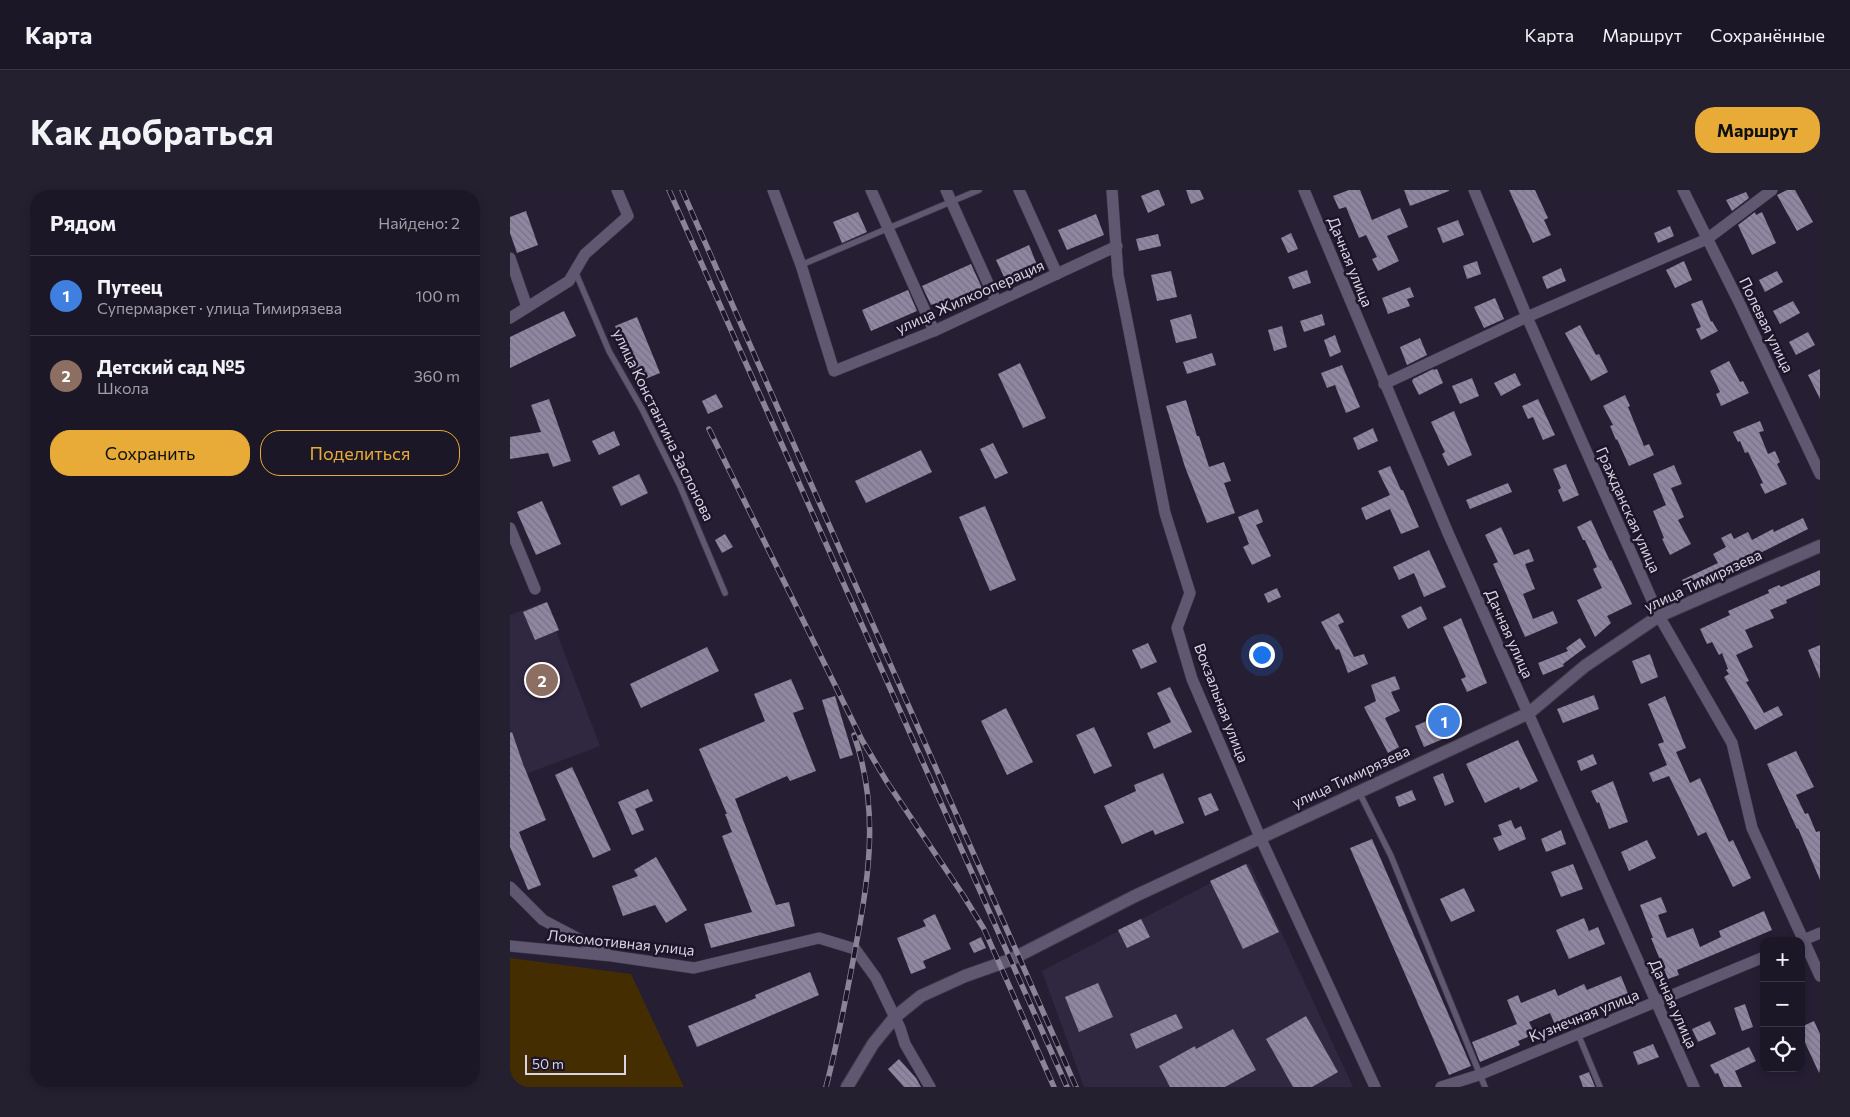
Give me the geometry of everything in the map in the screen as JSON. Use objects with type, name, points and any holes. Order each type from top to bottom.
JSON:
[{"type":"main road","name":"улица Тимирязева","points":[[847,1087],[873,1044],[895,1018],[921,996],[935,988],[1019,956],[1134,896],[1529,713],[1585,666],[1659,616],[1820,546]]},
{"type":"street","points":[[510,318],[569,281],[585,254],[628,216],[618,190]]},
{"type":"street","points":[[773,190],[802,265]]},
{"type":"street","points":[[871,190],[934,331]]},
{"type":"street","points":[[946,190],[996,302]]},
{"type":"street","points":[[1019,190],[1057,274]]},
{"type":"street","name":"Дачная улица","points":[[1304,190],[1448,533],[1694,1087]]},
{"type":"street","name":"Гражданская улица","points":[[1474,190],[1527,317],[1659,616],[1732,743],[1752,828],[1801,937]]},
{"type":"street","name":"Полевая улица","points":[[1683,190],[1820,474]]},
{"type":"street","points":[[1384,384],[1527,317],[1707,239],[1772,190]]},
{"type":"street","name":"Вокзальная улица","points":[[1115,191],[1118,275],[1165,513],[1190,594],[1177,628],[1192,679],[1260,838],[1375,1087]]},
{"type":"street","name":"улица Жилкооперация","points":[[802,265],[834,371],[934,331],[1117,246]]},
{"type":"street","points":[[510,258],[528,307]]},
{"type":"street","points":[[510,528],[536,589]]},
{"type":"street","points":[[510,887],[543,920],[612,956]]},
{"type":"street","points":[[1805,939],[1820,933]]},
{"type":"street","name":"Локомотивная улица","points":[[510,946],[612,956],[694,968],[819,938],[856,949],[876,978],[905,1044],[930,1087]]},
{"type":"street","name":"Гражданская улица","points":[[1805,946],[1820,976]]},
{"type":"street","name":"Кузнечная улица","points":[[1442,1087],[1479,1075],[1760,959]]},
{"type":"lane","points":[[802,265],[979,190]]},
{"type":"lane","name":"улица Константина Заслонова","points":[[575,271],[609,351],[642,409],[680,486],[724,593]]},
{"type":"lane","points":[[1358,792],[1391,856],[1484,1087]]},
{"type":"lane","points":[[1578,1034],[1600,1087]]},
{"type":"shaded area","points":[[545,602],[600,746],[510,780],[510,615]]},
{"type":"shaded area","points":[[1249,863],[1353,1087],[1084,1087],[1042,971]]},
{"type":"shaded area","points":[[510,958],[631,974],[684,1087],[510,1087]]},
{"type":"building","points":[[1159,190],[1165,205],[1148,213],[1141,196]]},
{"type":"building","points":[[1186,190],[1200,190],[1204,199],[1191,204]]},
{"type":"building","points":[[1349,190],[1360,190],[1372,220],[1400,208],[1408,227],[1387,236],[1399,261],[1378,271],[1372,259],[1377,257],[1366,235],[1359,238],[1346,207],[1339,209],[1333,196]]},
{"type":"building","points":[[1404,190],[1449,190],[1449,191],[1410,206]]},
{"type":"building","points":[[1509,190],[1535,190],[1548,218],[1544,220],[1551,235],[1533,243]]},
{"type":"building","points":[[1787,190],[1795,190],[1813,222],[1797,231],[1777,195]]},
{"type":"building","points":[[1746,192],[1749,198],[1732,211],[1726,200]]},
{"type":"building","points":[[526,211],[538,245],[517,253],[510,233],[510,217]]},
{"type":"building","points":[[858,212],[867,232],[842,243],[833,222]]},
{"type":"building","points":[[1755,212],[1756,215],[1762,212],[1776,243],[1752,255],[1738,225]]},
{"type":"building","points":[[1096,214],[1104,235],[1067,250],[1058,230]]},
{"type":"building","points":[[1458,220],[1464,235],[1443,243],[1437,228]]},
{"type":"building","points":[[1670,226],[1674,236],[1658,243],[1654,233]]},
{"type":"building","points":[[1291,233],[1298,249],[1288,253],[1281,238]]},
{"type":"building","points":[[1158,234],[1161,246],[1139,251],[1136,239]]},
{"type":"building","points":[[1029,245],[1037,265],[1005,279],[996,260]]},
{"type":"building","points":[[1477,261],[1481,274],[1467,279],[1463,266]]},
{"type":"building","points":[[1684,261],[1692,280],[1675,288],[1666,270]]},
{"type":"building","points":[[971,264],[982,288],[935,308],[933,304],[931,305],[922,286]]},
{"type":"building","points":[[1561,268],[1566,281],[1547,289],[1542,277]]},
{"type":"building","points":[[1307,270],[1311,283],[1293,289],[1288,277]]},
{"type":"building","points":[[1171,271],[1177,297],[1157,301],[1151,275]]},
{"type":"building","points":[[1777,271],[1783,282],[1765,292],[1759,280]]},
{"type":"building","points":[[1410,287],[1414,297],[1407,299],[1410,306],[1388,314],[1382,298]]},
{"type":"building","points":[[908,290],[917,311],[871,331],[862,310]]},
{"type":"building","points":[[1495,298],[1504,319],[1484,328],[1474,307]]},
{"type":"building","points":[[1702,300],[1711,322],[1718,331],[1701,340],[1696,329],[1701,327],[1691,304]]},
{"type":"building","points":[[1793,301],[1800,313],[1780,324],[1773,311]]},
{"type":"building","points":[[564,311],[576,336],[510,368],[510,337]]},
{"type":"building","points":[[1191,314],[1197,338],[1176,343],[1170,320]]},
{"type":"building","points":[[1322,314],[1325,325],[1304,332],[1300,321]]},
{"type":"building","points":[[637,317],[660,373],[638,382],[615,326]]},
{"type":"building","points":[[1580,325],[1596,355],[1599,354],[1608,372],[1591,381],[1565,333]]},
{"type":"building","points":[[1282,326],[1287,347],[1274,351],[1268,330]]},
{"type":"building","points":[[1808,332],[1815,345],[1796,355],[1789,342]]},
{"type":"building","points":[[1335,335],[1341,352],[1330,357],[1324,340]]},
{"type":"building","points":[[1420,338],[1427,355],[1407,365],[1400,347]]},
{"type":"building","points":[[1212,353],[1216,365],[1187,374],[1183,362]]},
{"type":"building","points":[[1729,361],[1740,382],[1743,381],[1749,393],[1721,406],[1716,394],[1720,392],[1710,371]]},
{"type":"building","points":[[1020,363],[1046,418],[1023,428],[998,374]]},
{"type":"building","points":[[1342,365],[1360,407],[1346,413],[1335,385],[1327,388],[1321,373]]},
{"type":"building","points":[[1433,369],[1437,369],[1443,383],[1419,395],[1412,381],[1413,379]]},
{"type":"building","points":[[1820,369],[1820,399],[1808,375]]},
{"type":"building","points":[[1515,373],[1521,385],[1501,396],[1494,383]]},
{"type":"building","points":[[1472,378],[1479,396],[1460,404],[1452,386]]},
{"type":"building","points":[[716,394],[723,407],[708,414],[702,401]]},
{"type":"building","points":[[1625,395],[1644,446],[1649,444],[1654,455],[1629,466],[1610,426],[1613,425],[1603,406]]},
{"type":"building","points":[[549,399],[571,461],[553,467],[548,453],[510,459],[510,437],[541,432],[531,405]]},
{"type":"building","points":[[1538,399],[1555,435],[1543,440],[1533,417],[1528,419],[1522,406]]},
{"type":"building","points":[[1186,400],[1209,467],[1224,462],[1231,481],[1224,483],[1235,513],[1207,523],[1185,467],[1166,406]]},
{"type":"building","points":[[1454,411],[1472,455],[1448,466],[1442,454],[1445,452],[1431,422]]},
{"type":"building","points":[[1760,421],[1764,431],[1759,432],[1768,454],[1775,451],[1780,462],[1777,464],[1787,484],[1765,494],[1760,484],[1763,483],[1748,452],[1745,453],[1740,441],[1738,442],[1733,432]]},
{"type":"building","points":[[1373,428],[1378,441],[1358,450],[1353,438]]},
{"type":"building","points":[[614,431],[620,445],[599,455],[592,441]]},
{"type":"building","points":[[993,443],[1008,473],[995,479],[980,449]]},
{"type":"building","points":[[921,450],[932,472],[866,503],[855,481]]},
{"type":"building","points":[[1566,464],[1579,495],[1563,502],[1558,490],[1561,488],[1553,469]]},
{"type":"building","points":[[1674,465],[1682,484],[1671,488],[1684,517],[1678,520],[1691,544],[1670,555],[1662,539],[1664,538],[1653,511],[1666,505],[1653,474]]},
{"type":"building","points":[[1390,466],[1419,527],[1401,534],[1390,509],[1366,520],[1361,508],[1390,495],[1378,471]]},
{"type":"building","points":[[639,474],[648,493],[621,506],[612,487]]},
{"type":"building","points":[[1508,483],[1512,492],[1470,509],[1466,500]]},
{"type":"building","points":[[542,501],[561,544],[536,555],[517,512]]},
{"type":"building","points":[[985,506],[1016,580],[990,591],[959,517]]},
{"type":"building","points":[[1258,509],[1263,522],[1256,525],[1271,556],[1252,565],[1243,547],[1249,544],[1238,517]]},
{"type":"building","points":[[1803,518],[1808,529],[1687,590],[1682,580],[1718,563],[1713,554],[1726,547],[1721,538],[1731,533],[1734,539],[1748,532],[1752,540],[1773,529],[1774,532]]},
{"type":"building","points":[[1591,520],[1632,604],[1607,616],[1611,623],[1595,637],[1577,600],[1602,588],[1593,569],[1597,567],[1577,527]]},
{"type":"building","points":[[1501,527],[1514,555],[1529,549],[1534,561],[1525,564],[1535,589],[1523,594],[1533,619],[1553,611],[1558,623],[1525,637],[1493,564],[1498,562],[1485,535]]},
{"type":"building","points":[[725,534],[733,547],[722,553],[715,540]]},
{"type":"building","points":[[1429,550],[1446,587],[1424,597],[1414,573],[1399,580],[1393,567]]},
{"type":"building","points":[[1820,570],[1820,585],[1786,600],[1787,603],[1770,610],[1774,618],[1745,630],[1753,647],[1736,655],[1749,681],[1746,682],[1764,713],[1778,706],[1783,715],[1755,730],[1724,677],[1729,674],[1726,670],[1728,669],[1722,653],[1719,655],[1712,642],[1707,644],[1700,629],[1730,615],[1728,611],[1769,593],[1768,590],[1779,585],[1781,587]]},
{"type":"building","points":[[1277,588],[1281,597],[1268,603],[1264,594]]},
{"type":"building","points":[[547,602],[559,630],[535,640],[523,612]]},
{"type":"building","points":[[1421,606],[1427,619],[1408,629],[1401,616]]},
{"type":"building","points":[[1339,613],[1344,622],[1338,625],[1354,657],[1364,654],[1368,664],[1348,673],[1339,649],[1336,650],[1321,622]]},
{"type":"building","points":[[1461,618],[1487,683],[1467,692],[1461,679],[1466,677],[1443,627]]},
{"type":"building","points":[[1580,638],[1586,647],[1563,664],[1564,666],[1543,675],[1538,663],[1568,651],[1566,648]]},
{"type":"building","points":[[1148,643],[1157,662],[1141,669],[1132,650]]},
{"type":"building","points":[[1820,645],[1820,679],[1808,650]]},
{"type":"building","points":[[707,647],[719,671],[641,708],[630,684]]},
{"type":"building","points":[[1650,654],[1658,677],[1641,684],[1632,661]]},
{"type":"building","points":[[1395,676],[1400,689],[1391,692],[1400,711],[1385,718],[1399,747],[1388,753],[1364,707],[1376,701],[1371,685]]},
{"type":"building","points":[[791,679],[804,709],[793,713],[816,771],[790,781],[787,776],[735,799],[776,905],[789,902],[795,926],[711,948],[704,924],[752,912],[722,836],[732,832],[725,814],[727,814],[699,749],[765,721],[754,694]]},
{"type":"building","points":[[1170,687],[1192,732],[1154,749],[1147,733],[1171,722],[1157,693]]},
{"type":"building","points":[[1594,695],[1599,709],[1563,723],[1557,709]]},
{"type":"building","points":[[835,696],[853,755],[840,759],[822,700]]},
{"type":"building","points":[[1665,696],[1686,748],[1676,752],[1690,783],[1700,778],[1729,842],[1733,840],[1751,878],[1733,887],[1706,832],[1698,836],[1669,776],[1653,782],[1649,773],[1667,765],[1658,744],[1664,742],[1648,704]]},
{"type":"building","points":[[1442,704],[1455,734],[1424,747],[1415,726],[1436,717],[1432,708]]},
{"type":"building","points":[[1006,708],[1033,762],[1007,775],[981,721]]},
{"type":"building","points":[[1094,727],[1112,766],[1094,774],[1076,735]]},
{"type":"building","points":[[512,732],[546,820],[519,832],[541,885],[528,890],[510,847],[510,733]]},
{"type":"building","points":[[1518,740],[1538,781],[1520,790],[1519,787],[1485,803],[1466,764]]},
{"type":"building","points":[[1796,751],[1814,787],[1796,795],[1805,814],[1808,813],[1816,832],[1820,831],[1820,880],[1798,828],[1767,764]]},
{"type":"building","points":[[1593,754],[1597,764],[1581,771],[1577,761]]},
{"type":"building","points":[[572,767],[611,850],[593,858],[555,775]]},
{"type":"building","points":[[1163,773],[1184,823],[1155,835],[1153,830],[1122,844],[1104,806],[1136,791],[1134,785]]},
{"type":"building","points":[[1443,773],[1454,802],[1445,806],[1433,777]]},
{"type":"building","points":[[1613,781],[1628,822],[1609,829],[1599,802],[1597,803],[1591,791]]},
{"type":"building","points":[[648,789],[653,801],[635,809],[644,830],[632,835],[618,802]]},
{"type":"building","points":[[1412,790],[1416,800],[1399,807],[1395,797]]},
{"type":"building","points":[[1211,793],[1219,810],[1205,816],[1198,798]]},
{"type":"building","points":[[1511,820],[1515,829],[1521,826],[1526,839],[1499,851],[1493,838],[1502,835],[1498,825]]},
{"type":"building","points":[[1561,830],[1566,844],[1546,852],[1541,839]]},
{"type":"building","points":[[1372,839],[1471,1066],[1449,1075],[1350,848]]},
{"type":"building","points":[[1647,840],[1656,858],[1629,871],[1621,852]]},
{"type":"building","points":[[656,857],[687,910],[666,923],[655,905],[623,916],[612,886],[638,876],[634,870]]},
{"type":"building","points":[[1246,864],[1279,932],[1243,949],[1210,881]]},
{"type":"building","points":[[1573,864],[1583,889],[1561,897],[1551,872]]},
{"type":"building","points":[[1464,888],[1475,911],[1451,922],[1440,899]]},
{"type":"building","points":[[1661,897],[1667,912],[1658,915],[1667,938],[1693,928],[1700,947],[1721,937],[1719,931],[1764,911],[1772,930],[1677,970],[1679,975],[1668,979],[1640,905]]},
{"type":"building","points":[[935,914],[951,949],[923,961],[926,968],[911,974],[897,938],[926,926],[923,920]]},
{"type":"building","points":[[1584,918],[1589,931],[1598,927],[1605,944],[1569,959],[1556,930]]},
{"type":"building","points":[[1141,919],[1150,937],[1127,948],[1118,930]]},
{"type":"building","points":[[981,937],[986,948],[974,953],[969,943]]},
{"type":"building","points":[[810,972],[819,995],[697,1047],[688,1026],[756,998],[755,995]]},
{"type":"building","points":[[1621,976],[1629,996],[1611,1003],[1610,1000],[1568,1019],[1569,1022],[1556,1027],[1550,1013],[1529,1022],[1535,1034],[1518,1041],[1520,1045],[1480,1062],[1472,1042],[1517,1024],[1507,1000],[1518,995],[1521,1003],[1555,989],[1558,996],[1584,984],[1587,990]]},
{"type":"building","points":[[1098,983],[1113,1017],[1079,1032],[1065,997]]},
{"type":"building","points":[[1745,1004],[1753,1027],[1742,1031],[1734,1008]]},
{"type":"building","points":[[1176,1014],[1183,1028],[1136,1049],[1130,1034]]},
{"type":"building","points":[[1306,1016],[1338,1072],[1312,1087],[1293,1087],[1266,1039]]},
{"type":"building","points":[[1710,1021],[1716,1034],[1698,1042],[1692,1029]]},
{"type":"building","points":[[1814,1021],[1820,1034],[1820,1075],[1805,1043],[1805,1025]]},
{"type":"building","points":[[1233,1029],[1256,1070],[1225,1087],[1170,1087],[1159,1066],[1195,1046],[1196,1049]]},
{"type":"building","points":[[1653,1044],[1659,1057],[1638,1065],[1633,1052]]},
{"type":"building","points":[[1749,1047],[1756,1061],[1735,1071],[1742,1087],[1724,1087],[1718,1073],[1715,1074],[1710,1065]]},
{"type":"building","points":[[899,1059],[916,1078],[921,1087],[904,1087],[888,1069]]},
{"type":"building","points":[[1589,1072],[1595,1087],[1583,1087],[1579,1076]]},
{"type":"railway","points":[[669,190],[1067,1087]]},
{"type":"railway","points":[[682,190],[1076,1087]]},
{"type":"railway","points":[[709,429],[862,740],[887,782],[984,929],[1054,1087]]},
{"type":"railway","points":[[826,1087],[841,1024],[867,875],[870,820],[862,764],[854,735]]},
{"type":"place","name":"Детский сад №5","points":[[542,680]]},
{"type":"place","name":"Путеец","points":[[1444,721]]}]
